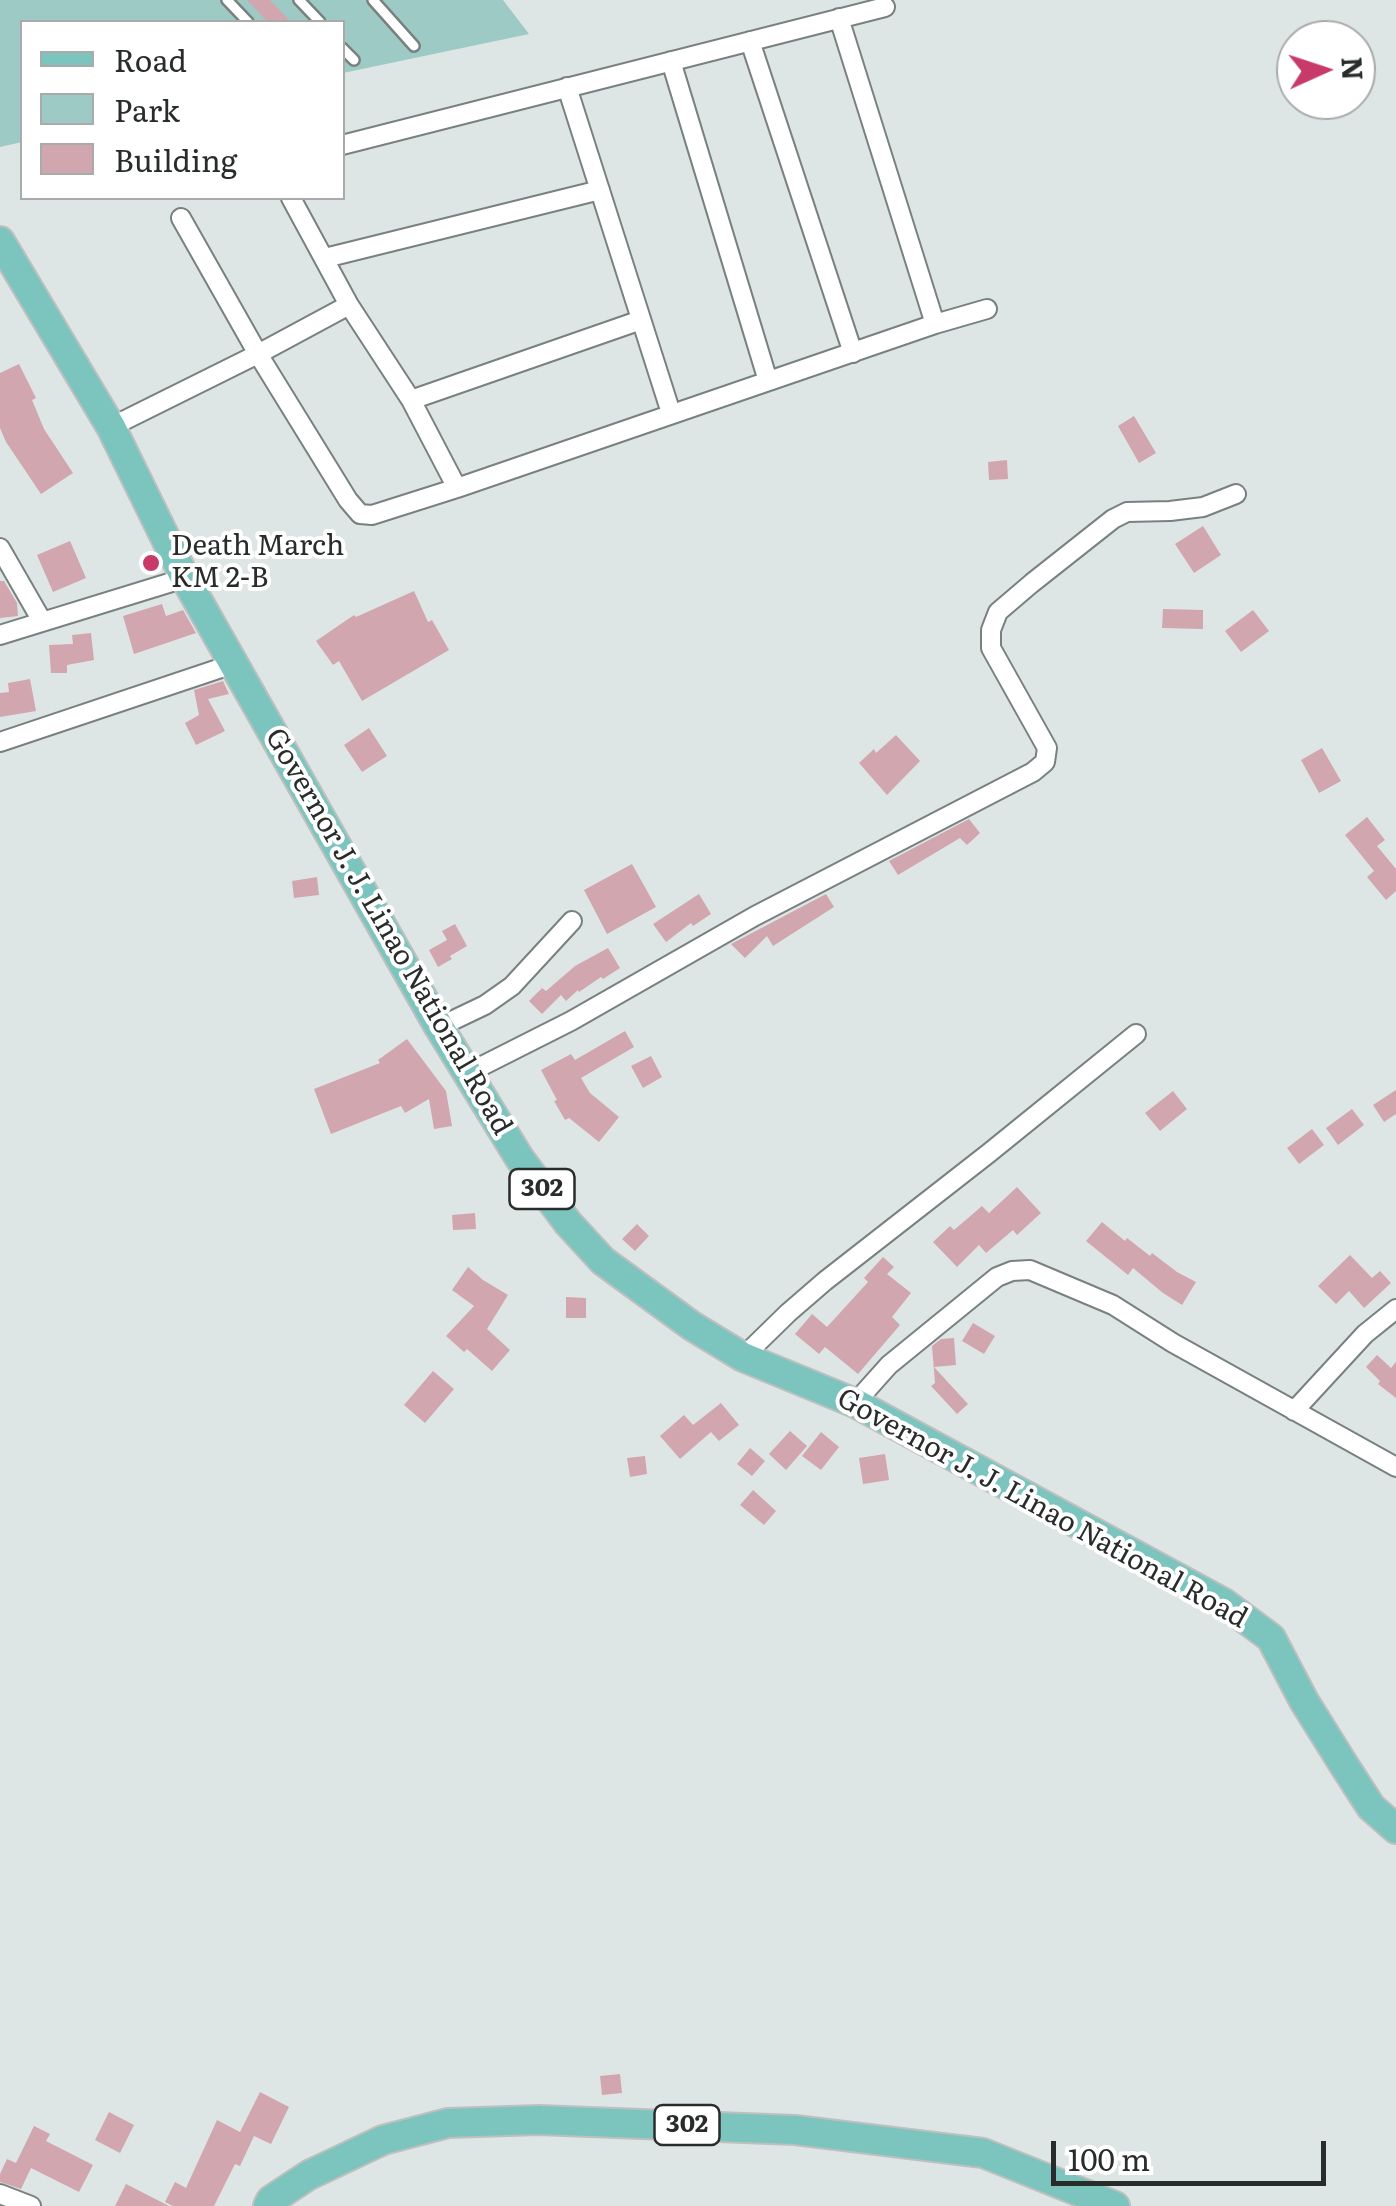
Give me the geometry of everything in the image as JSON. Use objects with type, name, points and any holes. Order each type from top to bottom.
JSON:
[{"type":"main road","name":"Governor J. J. Linao National Road","points":[[0,240],[111,427],[232,664],[439,1026],[520,1159],[568,1223],[603,1260],[692,1326],[743,1357],[855,1402],[1224,1603],[1270,1638],[1304,1701],[1371,1807],[1396,1829]]},
{"type":"main road","name":"302","points":[[268,2206],[309,2174],[383,2140],[448,2123],[539,2120],[794,2130],[984,2153],[1115,2206]]},
{"type":"street","points":[[345,144],[885,7]]},
{"type":"street","points":[[839,18],[935,324]]},
{"type":"street","points":[[750,40],[853,353]]},
{"type":"street","points":[[671,61],[768,381]]},
{"type":"street","points":[[567,87],[671,413]]},
{"type":"street","points":[[325,258],[600,190]]},
{"type":"street","points":[[292,200],[349,305],[411,400],[457,488]]},
{"type":"street","points":[[181,218],[258,354],[360,514],[372,515],[457,488],[986,309]]},
{"type":"street","points":[[111,427],[349,305]]},
{"type":"street","points":[[411,400],[641,320]]},
{"type":"street","points":[[468,1073],[571,1021],[755,916],[1033,772],[1045,762],[1047,748],[991,648],[991,630],[998,612],[1127,512],[1203,507],[1236,494]]},
{"type":"street","points":[[0,548],[42,620]]},
{"type":"street","points":[[0,634],[185,578]]},
{"type":"street","points":[[0,742],[232,664]]},
{"type":"street","points":[[439,1026],[485,1005],[512,986],[572,921]]},
{"type":"street","points":[[743,1357],[826,1281],[1136,1034]]},
{"type":"street","points":[[855,1402],[889,1365],[997,1277],[1030,1270],[1113,1305],[1396,1468]]},
{"type":"street","points":[[1294,1411],[1366,1334],[1396,1309]]},
{"type":"street","points":[[0,2194],[31,2206]]},
{"type":"lane","points":[[227,0],[246,20]]},
{"type":"lane","points":[[299,0],[318,20]]},
{"type":"lane","points":[[372,0],[414,46]]},
{"type":"lane","points":[[345,51],[354,60]]},
{"type":"green space","points":[[0,0],[503,0],[529,34],[345,73],[345,20],[20,20],[20,142],[0,147]]},
{"type":"building","points":[[247,0],[270,0],[289,20],[266,20]]},
{"type":"building","points":[[19,364],[36,398],[32,400],[44,429],[73,473],[41,494],[0,428],[0,373]]},
{"type":"building","points":[[1134,416],[1156,453],[1139,463],[1118,426]]},
{"type":"building","points":[[1007,460],[1008,479],[989,480],[988,462]]},
{"type":"building","points":[[1203,526],[1221,555],[1194,573],[1175,544]]},
{"type":"building","points":[[70,541],[86,578],[53,592],[37,555]]},
{"type":"building","points":[[0,581],[4,581],[17,603],[18,616],[0,618]]},
{"type":"building","points":[[414,591],[428,622],[432,620],[449,650],[362,701],[339,661],[333,665],[316,641],[354,615]]},
{"type":"building","points":[[162,604],[166,616],[183,610],[196,633],[134,654],[123,616]]},
{"type":"building","points":[[1163,609],[1203,610],[1203,629],[1162,628]]},
{"type":"building","points":[[1253,610],[1269,631],[1241,652],[1225,631]]},
{"type":"building","points":[[91,633],[94,660],[67,665],[67,673],[51,673],[49,645],[73,644],[72,635]]},
{"type":"building","points":[[30,679],[36,711],[0,717],[0,693],[9,692],[8,683]]},
{"type":"building","points":[[223,681],[229,694],[208,699],[225,731],[196,745],[185,723],[199,715],[194,690]]},
{"type":"building","points":[[369,728],[387,756],[362,772],[344,745]]},
{"type":"building","points":[[896,735],[920,761],[887,795],[859,763]]},
{"type":"building","points":[[1322,748],[1341,781],[1319,793],[1301,760]]},
{"type":"building","points":[[1367,817],[1385,840],[1377,846],[1396,869],[1396,891],[1386,900],[1367,877],[1374,871],[1345,835]]},
{"type":"building","points":[[969,819],[980,833],[967,845],[960,838],[898,875],[889,861]]},
{"type":"building","points":[[632,864],[656,907],[607,934],[584,890]]},
{"type":"building","points":[[317,877],[319,895],[294,898],[292,881]]},
{"type":"building","points":[[699,894],[711,914],[666,942],[653,924]]},
{"type":"building","points":[[826,894],[834,907],[773,946],[767,936],[745,958],[731,944]]},
{"type":"building","points":[[455,924],[467,946],[438,967],[429,950],[447,940],[442,931]]},
{"type":"building","points":[[608,948],[620,968],[578,990],[566,1001],[561,995],[542,1014],[529,1001],[542,988],[546,991],[575,966]]},
{"type":"building","points":[[625,1031],[634,1047],[581,1078],[590,1093],[619,1117],[599,1142],[569,1118],[565,1120],[541,1070],[571,1054],[575,1060]]},
{"type":"building","points":[[407,1039],[446,1091],[452,1126],[434,1129],[429,1099],[405,1113],[401,1106],[331,1134],[314,1089],[380,1063],[378,1060]]},
{"type":"building","points":[[651,1056],[662,1077],[643,1088],[631,1066]]},
{"type":"building","points":[[1396,1090],[1396,1114],[1384,1122],[1373,1105]]},
{"type":"building","points":[[1173,1091],[1187,1109],[1160,1131],[1145,1113]]},
{"type":"building","points":[[1352,1109],[1364,1125],[1338,1145],[1326,1128]]},
{"type":"building","points":[[1312,1129],[1324,1145],[1299,1164],[1287,1148]]},
{"type":"building","points":[[1017,1187],[1041,1213],[1017,1235],[1013,1230],[986,1253],[979,1245],[957,1267],[933,1242],[982,1206],[989,1213]]},
{"type":"building","points":[[475,1213],[476,1229],[453,1230],[452,1215]]},
{"type":"building","points":[[1102,1222],[1125,1241],[1127,1238],[1196,1282],[1182,1305],[1133,1268],[1128,1275],[1086,1241]]},
{"type":"building","points":[[637,1224],[649,1236],[635,1251],[622,1239]]},
{"type":"building","points":[[1350,1255],[1372,1278],[1380,1271],[1391,1283],[1364,1308],[1349,1291],[1336,1304],[1318,1286]]},
{"type":"building","points":[[883,1257],[894,1267],[887,1274],[911,1293],[892,1317],[900,1325],[858,1374],[825,1347],[819,1354],[795,1334],[812,1314],[827,1327],[868,1282],[864,1278]]},
{"type":"building","points":[[468,1267],[508,1295],[487,1329],[510,1350],[492,1371],[446,1336],[474,1306],[452,1290]]},
{"type":"building","points":[[566,1297],[586,1298],[586,1318],[566,1318]]},
{"type":"building","points":[[973,1323],[995,1336],[984,1354],[962,1341]]},
{"type":"building","points":[[954,1338],[956,1365],[934,1367],[968,1404],[957,1414],[931,1386],[935,1383],[932,1346],[941,1339]]},
{"type":"building","points":[[1377,1355],[1391,1368],[1396,1362],[1396,1398],[1378,1384],[1380,1381],[1366,1367]]},
{"type":"building","points":[[433,1371],[454,1389],[425,1423],[404,1405]]},
{"type":"building","points":[[721,1403],[739,1425],[719,1441],[711,1432],[680,1459],[660,1436],[684,1415],[693,1425]]},
{"type":"building","points":[[790,1431],[807,1446],[786,1470],[769,1454]]},
{"type":"building","points":[[821,1432],[839,1447],[821,1470],[802,1456]]},
{"type":"building","points":[[750,1448],[765,1461],[752,1476],[737,1464]]},
{"type":"building","points":[[885,1454],[889,1480],[863,1484],[859,1458]]},
{"type":"building","points":[[645,1456],[647,1474],[630,1477],[627,1458]]},
{"type":"building","points":[[753,1490],[776,1511],[764,1525],[740,1505]]},
{"type":"building","points":[[620,2074],[622,2093],[602,2095],[600,2076]]},
{"type":"building","points":[[260,2092],[289,2107],[271,2144],[254,2136],[214,2206],[173,2206],[165,2202],[175,2182],[186,2188],[217,2120],[240,2132]]},
{"type":"building","points":[[109,2112],[134,2125],[120,2153],[95,2140]]},
{"type":"building","points":[[34,2126],[50,2134],[46,2141],[93,2165],[79,2192],[31,2168],[21,2189],[0,2182],[7,2159],[16,2163]]},
{"type":"building","points":[[126,2184],[169,2206],[115,2206]]},
{"type":"place","name":"Death March KM 2-B","points":[[151,563]]}]
